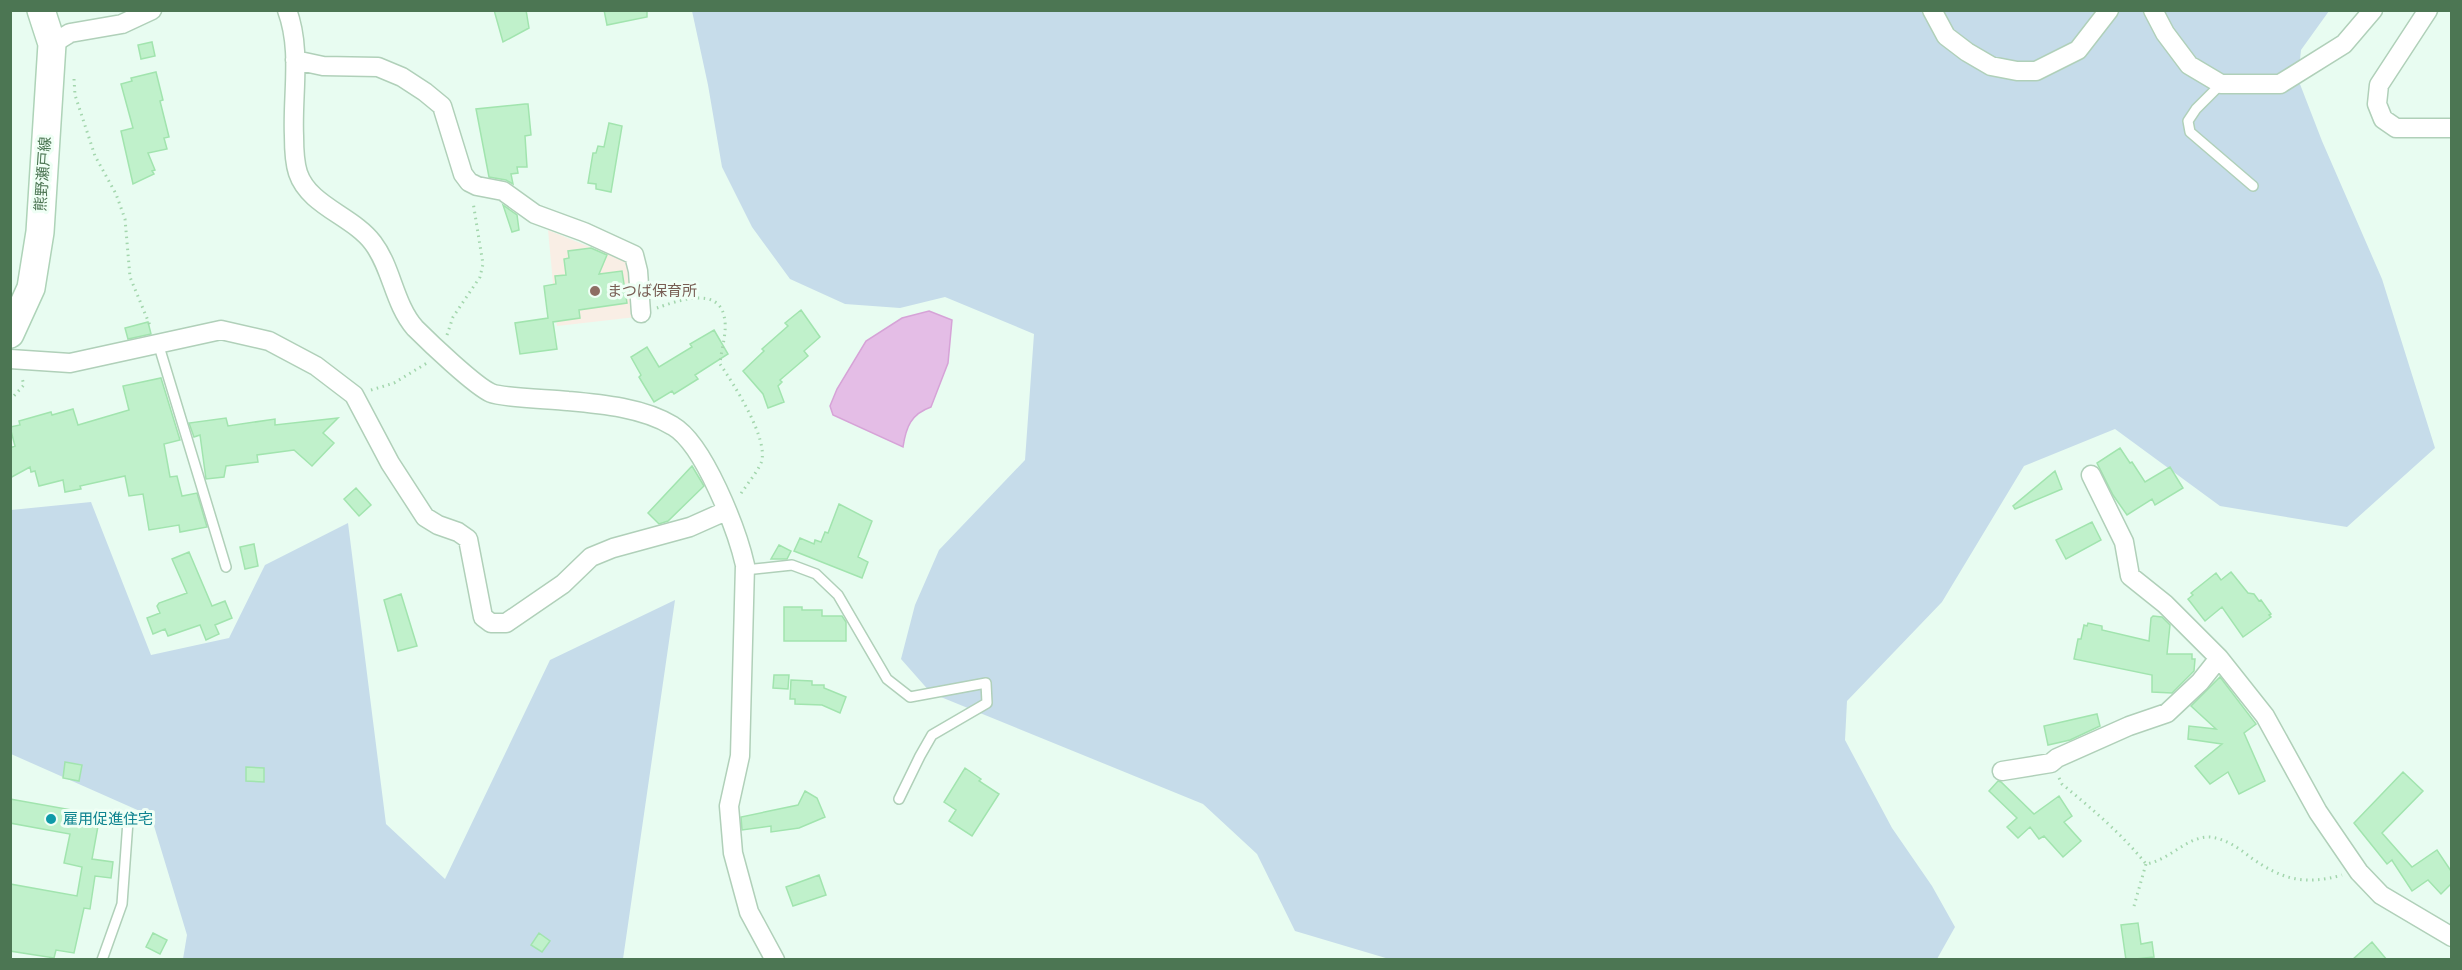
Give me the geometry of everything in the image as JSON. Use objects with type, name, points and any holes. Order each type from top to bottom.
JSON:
[{"type":"main road","name":"熊野瀬戸線","points":[[12,351],[31,288],[40,232],[52,44],[41,10]]},
{"type":"street","points":[[52,44],[70,33],[122,24],[152,10]]},
{"type":"street","points":[[287,10],[292,26],[294,129],[298,173],[308,190],[361,230],[374,243],[398,300],[414,326],[441,352],[491,393],[596,404],[649,416],[675,427],[690,441],[709,474],[740,541],[745,570],[740,756],[729,806],[733,853],[749,912],[775,960]]},
{"type":"street","points":[[1932,10],[1946,36],[1966,52],[1991,66],[2017,71],[2036,71],[2078,50],[2109,10]]},
{"type":"street","points":[[2153,10],[2165,33],[2189,65],[2221,84],[2280,84],[2344,44],[2373,10]]},
{"type":"street","points":[[2428,10],[2379,85],[2377,104],[2383,119],[2396,128],[2451,128]]},
{"type":"street","points":[[294,60],[323,66],[378,67],[402,77],[425,92],[442,106],[464,174],[469,182],[477,186],[503,191],[535,214],[634,255],[639,272],[641,313]]},
{"type":"street","points":[[12,351],[69,363],[138,350],[158,343],[221,330],[269,340],[316,366],[354,395],[390,463],[425,517],[468,539],[483,617],[491,623],[506,623],[563,584],[591,557],[613,548],[690,527],[727,512]]},
{"type":"street","points":[[2091,476],[2124,542],[2130,576],[2165,604],[2219,658],[2265,716],[2318,812],[2356,868],[2381,895],[2451,937]]},
{"type":"street","points":[[2002,771],[2051,763],[2057,758],[2129,726],[2167,713],[2199,682],[2219,658]]},
{"type":"lane","points":[[2221,84],[2196,109],[2188,122],[2190,132],[2253,186]]},
{"type":"lane","points":[[158,343],[226,567]]},
{"type":"lane","points":[[745,570],[792,565],[816,574],[838,595],[886,679],[910,697],[986,683],[987,703],[932,735],[899,799]]},
{"type":"lane","points":[[102,960],[122,904],[128,821]]},
{"type":"path","points":[[73,74],[75,95],[95,156],[116,194],[125,219],[130,277],[158,343]]},
{"type":"path","points":[[354,395],[394,383],[441,352],[453,317],[480,278],[483,264],[469,182]]},
{"type":"path","points":[[641,313],[685,298],[705,299],[718,304],[724,315],[720,364],[739,390],[751,414],[761,446],[762,461],[727,512]]},
{"type":"path","points":[[10,400],[24,385],[12,351]]},
{"type":"path","points":[[2051,763],[2062,784],[2120,834],[2146,864]]},
{"type":"path","points":[[2146,864],[2158,862],[2190,841],[2209,837],[2235,845],[2263,866],[2292,879],[2312,882],[2349,873],[2356,868]]},
{"type":"path","points":[[2134,906],[2146,864]]},
{"type":"shaded area","points":[[692,11],[2329,11],[2301,50],[2298,79],[2322,141],[2382,279],[2435,448],[2347,527],[2220,506],[2115,429],[2024,466],[1942,602],[1847,701],[1845,740],[1892,828],[1932,886],[1955,927],[1937,959],[1389,959],[1295,931],[1257,854],[1203,804],[931,693],[901,659],[915,605],[939,550],[1025,460],[1034,334],[945,297],[900,308],[845,304],[790,279],[752,227],[722,167]]},
{"type":"shaded area","name":"まつば保育所","points":[[548,230],[634,265],[636,317],[557,326]]},
{"type":"shaded area","points":[[929,311],[952,320],[948,363],[931,407],[914,417],[906,433],[903,447],[833,415],[830,406],[837,389],[866,341],[902,318]]},
{"type":"shaded area","points":[[91,502],[151,655],[229,638],[265,565],[348,523],[386,824],[445,879],[550,660],[675,600],[623,959],[183,959],[187,935],[151,816],[11,754],[11,510]]},
{"type":"building","points":[[494,10],[526,10],[529,28],[503,42]]},
{"type":"building","points":[[604,10],[647,10],[647,17],[607,25]]},
{"type":"building","points":[[152,42],[155,56],[141,59],[138,45]]},
{"type":"building","points":[[156,72],[169,137],[164,138],[167,149],[148,153],[155,170],[152,171],[154,174],[133,184],[121,131],[133,128],[121,84],[132,81],[131,78]]},
{"type":"building","points":[[528,104],[531,135],[525,136],[527,167],[517,167],[518,173],[511,174],[513,184],[506,180],[489,177],[476,109]]},
{"type":"building","points":[[609,123],[622,126],[611,192],[596,189],[596,184],[588,183],[593,153],[596,153],[598,146],[604,147]]},
{"type":"building","points":[[503,205],[517,215],[519,230],[512,232]]},
{"type":"building","points":[[591,248],[607,255],[599,274],[622,271],[627,303],[579,310],[580,318],[553,322],[557,349],[520,354],[515,323],[548,318],[544,286],[556,284],[555,276],[566,275],[564,259],[569,258],[568,251]]},
{"type":"building","points":[[801,310],[820,337],[804,351],[808,356],[780,380],[782,382],[778,386],[784,402],[768,408],[763,394],[743,371],[764,351],[762,349],[788,326],[785,323]]},
{"type":"building","points":[[148,322],[151,334],[128,339],[125,328]]},
{"type":"building","points":[[714,330],[728,354],[695,375],[698,379],[674,394],[672,391],[654,402],[639,377],[641,375],[631,357],[647,347],[659,367],[692,347],[690,344]]},
{"type":"building","points":[[161,378],[180,440],[164,444],[170,477],[177,476],[182,496],[197,493],[207,527],[180,532],[179,525],[149,530],[143,494],[129,496],[125,476],[80,486],[81,489],[65,492],[63,480],[39,486],[35,471],[31,472],[30,467],[10,478],[10,448],[15,446],[10,427],[20,425],[19,421],[51,412],[52,415],[73,409],[78,425],[129,410],[123,386]]},
{"type":"building","points":[[226,418],[228,426],[275,419],[275,425],[338,418],[323,433],[334,443],[312,466],[294,450],[257,455],[258,462],[226,466],[224,477],[206,479],[200,435],[194,437],[189,423]]},
{"type":"building","points":[[2120,448],[2145,482],[2170,467],[2183,488],[2155,505],[2152,499],[2127,515],[2113,495],[2097,463]]},
{"type":"building","points":[[692,466],[704,486],[668,521],[659,524],[648,513]]},
{"type":"building","points":[[2055,471],[2062,489],[2015,509],[2013,506]]},
{"type":"building","points":[[356,488],[371,505],[359,516],[344,499]]},
{"type":"building","points":[[839,504],[872,521],[858,557],[868,562],[862,578],[794,551],[800,538],[814,544],[815,540],[821,542],[825,532],[828,533]]},
{"type":"building","points":[[2092,522],[2101,540],[2066,559],[2056,540]]},
{"type":"building","points":[[254,544],[258,566],[245,569],[240,547]]},
{"type":"building","points":[[779,545],[791,551],[787,559],[771,559]]},
{"type":"building","points":[[189,552],[212,606],[225,601],[232,618],[215,625],[219,634],[206,640],[200,625],[168,636],[165,629],[153,634],[147,618],[160,613],[157,606],[159,603],[187,593],[172,559]]},
{"type":"building","points":[[2231,572],[2248,593],[2254,594],[2259,601],[2261,600],[2271,614],[2269,615],[2271,617],[2243,637],[2222,607],[2205,621],[2188,599],[2193,595],[2191,593],[2216,573],[2221,580]]},
{"type":"building","points":[[401,594],[417,646],[398,651],[384,600]]},
{"type":"building","points":[[784,607],[822,610],[822,616],[842,616],[846,622],[846,641],[784,641]]},
{"type":"building","points":[[2153,616],[2162,617],[2170,625],[2167,654],[2192,654],[2192,659],[2195,659],[2194,671],[2172,693],[2152,692],[2152,675],[2074,659],[2078,639],[2081,639],[2084,625],[2087,626],[2088,623],[2102,626],[2102,630],[2149,641]]},
{"type":"building","points":[[774,675],[789,675],[788,689],[773,688]]},
{"type":"building","points":[[2220,677],[2256,724],[2244,733],[2265,781],[2239,794],[2228,772],[2210,784],[2195,766],[2222,744],[2188,739],[2189,726],[2216,729],[2191,706]]},
{"type":"building","points":[[791,680],[812,681],[812,685],[824,685],[824,688],[846,697],[840,713],[822,705],[795,704],[795,699],[790,699]]},
{"type":"building","points":[[2097,714],[2100,726],[2070,740],[2048,745],[2044,726]]},
{"type":"building","points":[[65,762],[82,765],[79,781],[63,778]]},
{"type":"building","points":[[246,767],[264,768],[264,782],[246,781]]},
{"type":"building","points":[[965,768],[981,779],[979,781],[999,794],[972,836],[949,821],[956,810],[944,802]]},
{"type":"building","points":[[2403,772],[2423,791],[2382,833],[2412,867],[2437,850],[2451,871],[2451,884],[2441,894],[2428,880],[2412,891],[2392,860],[2387,864],[2354,823]]},
{"type":"building","points":[[1998,781],[2034,814],[2059,796],[2072,816],[2064,822],[2081,841],[2063,857],[2044,836],[2039,839],[2030,827],[2018,838],[2007,827],[2017,818],[1989,791]]},
{"type":"building","points":[[805,791],[817,798],[825,817],[799,828],[771,832],[771,826],[742,830],[741,817],[798,805]]},
{"type":"building","points":[[10,799],[100,815],[92,859],[113,862],[111,878],[95,876],[90,909],[84,908],[74,953],[56,950],[54,958],[10,951],[10,884],[77,896],[82,867],[64,863],[70,834],[10,823]]},
{"type":"building","points":[[819,875],[826,895],[793,906],[786,887]]},
{"type":"building","points":[[2138,923],[2141,944],[2152,942],[2154,957],[2126,960],[2121,925]]},
{"type":"building","points":[[153,933],[167,940],[160,954],[146,947]]},
{"type":"building","points":[[539,933],[550,941],[542,952],[531,945]]},
{"type":"building","points":[[2372,942],[2387,960],[2352,960]]},
{"type":"place","name":"まつば保育所","points":[[595,291]]},
{"type":"place","name":"雇用促進住宅","points":[[51,819]]}]
